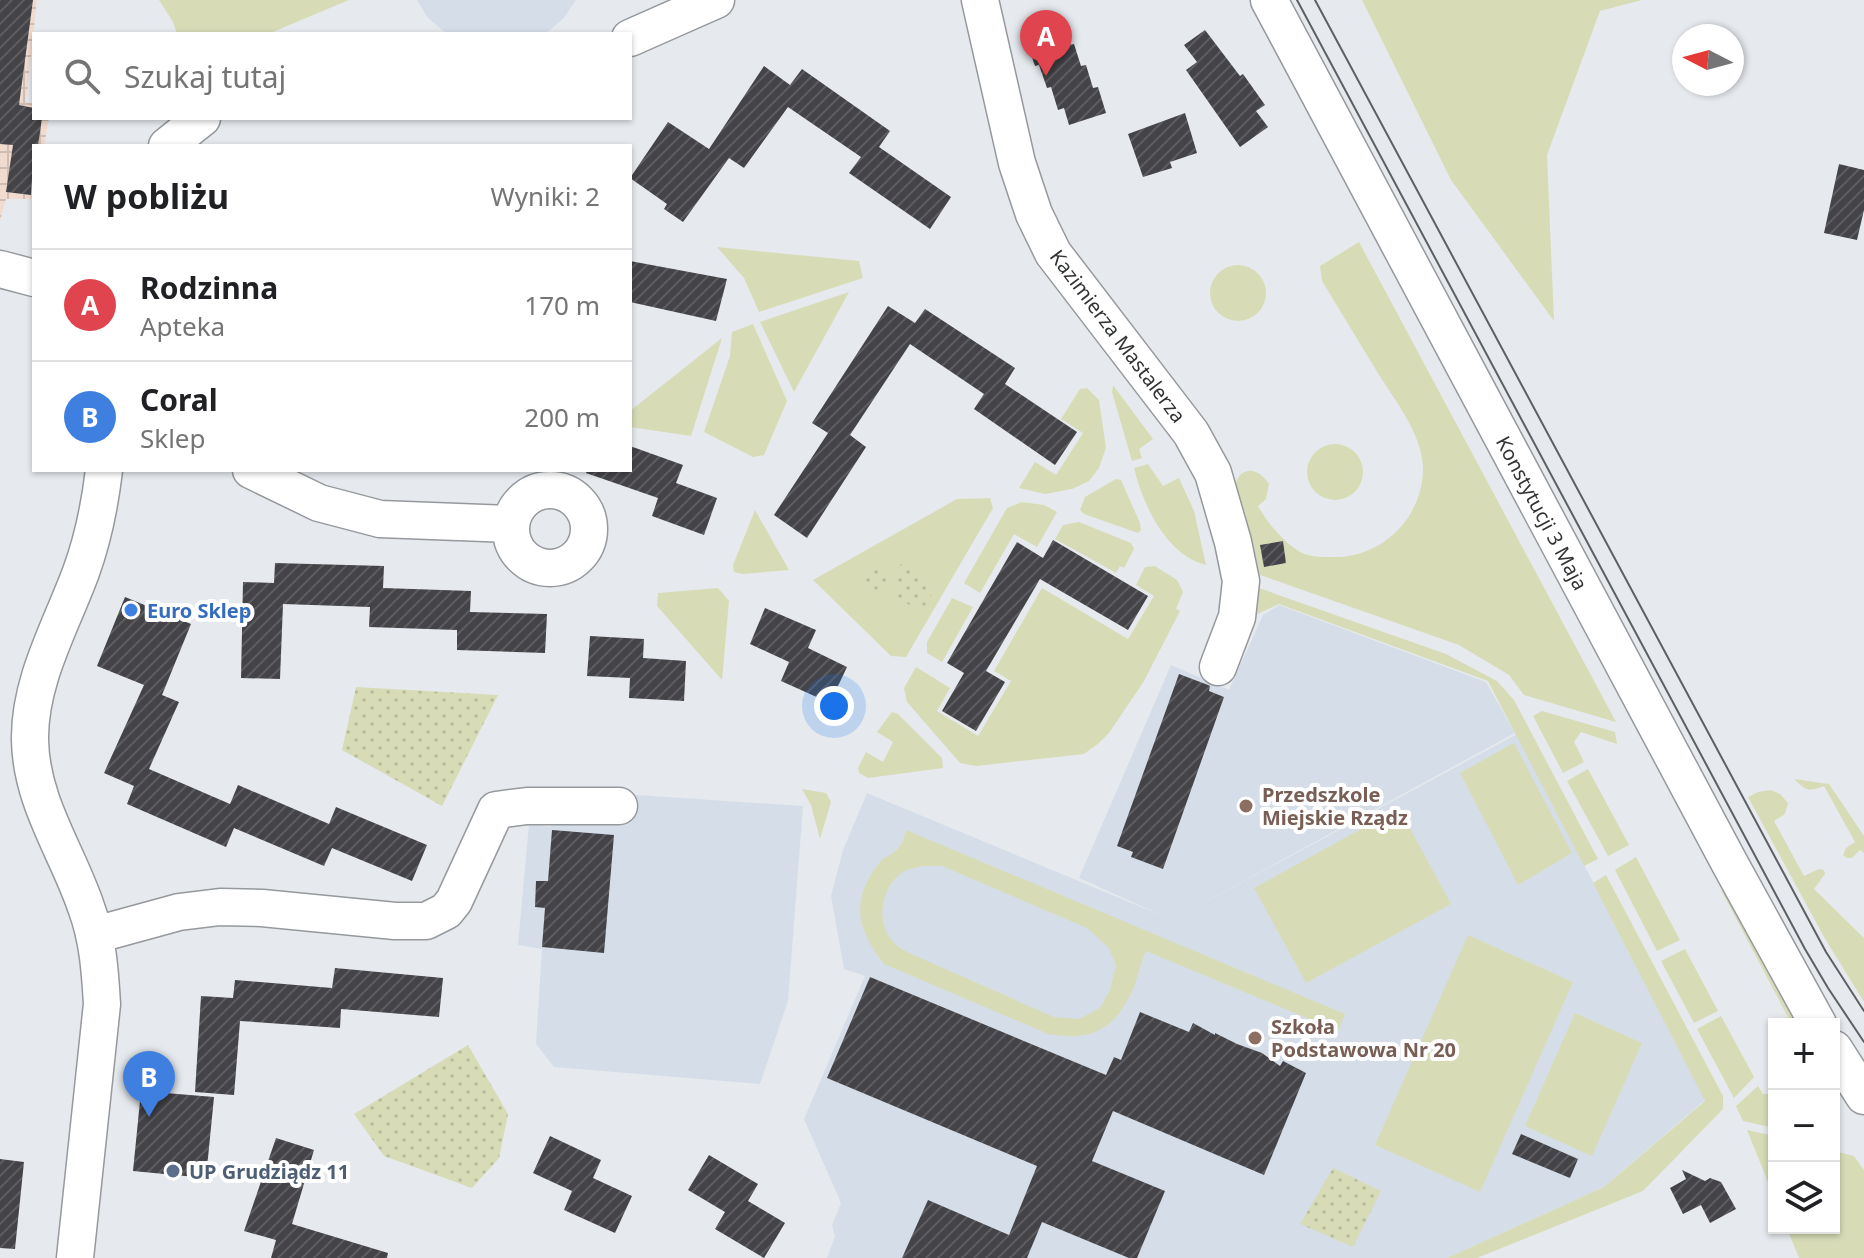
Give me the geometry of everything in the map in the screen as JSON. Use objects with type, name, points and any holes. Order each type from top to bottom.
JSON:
[{"type":"street","points":[[632,37],[716,0]]},
{"type":"street","name":"Kazimierza Mastalerza","points":[[980,0],[1017,163],[1034,214],[1053,253],[1191,433],[1213,473],[1241,581],[1237,617],[1218,667]]},
{"type":"street","name":"Konstytucji 3 Maja","points":[[1269,0],[1815,1018]]},
{"type":"street","points":[[170,144],[200,120]]},
{"type":"street","points":[[75,1258],[102,1004],[95,935],[33,776],[30,738],[34,700],[44,665],[83,568],[104,472]]},
{"type":"street","points":[[255,472],[319,503],[380,519],[511,524]]},
{"type":"street","points":[[95,935],[179,912],[220,907],[426,921],[446,911],[454,901],[496,810],[527,806],[619,806]]},
{"type":"street","points":[[1840,1058],[1864,1096]]},
{"type":"shaded area","points":[[0,0],[37,0],[26,102],[32,104],[32,120],[49,120],[44,144],[32,144],[32,199],[6,199],[0,221]]},
{"type":"shaded area","points":[[417,0],[576,0],[563,19],[547,32],[445,32],[428,18]]},
{"type":"shaded area","name":"Szkoła Podstawowa Nr 20","points":[[1279,605],[1486,682],[1515,733],[1172,920],[1517,734],[1705,1100],[1604,1187],[1447,1258],[827,1258],[835,1236],[832,1225],[841,1203],[804,1119],[865,976],[844,969],[831,896],[843,850],[867,793],[1163,916],[1079,878],[1171,665],[1229,690],[1263,615]]},
{"type":"shaded area","points":[[562,790],[803,806],[788,1001],[760,1084],[554,1067],[536,1044],[542,949],[518,945],[529,824],[551,827],[560,806]]},
{"type":"green space","points":[[159,0],[349,0],[273,32],[176,32]]},
{"type":"green space","points":[[1362,0],[1642,0],[1600,11],[1547,155],[1554,321],[1451,180]]},
{"type":"green space","points":[[1359,242],[1616,722],[1524,695],[1509,675],[1459,645],[1260,575],[1245,513],[1241,503],[1235,501],[1236,483],[1243,473],[1255,472],[1269,484],[1266,499],[1258,506],[1278,533],[1297,550],[1318,557],[1358,554],[1387,539],[1409,516],[1421,485],[1422,455],[1413,431],[1322,281],[1320,266]],"holes":[[[1283,541],[1286,563],[1264,566],[1261,545]]]},
{"type":"green space","points":[[717,247],[859,261],[863,278],[759,312],[744,278]]},
{"type":"green space","points":[[1238,265],[1258,273],[1266,293],[1258,313],[1238,321],[1218,313],[1210,293],[1218,273]]},
{"type":"green space","points":[[849,292],[794,392],[760,322]]},
{"type":"green space","points":[[753,324],[787,401],[764,455],[753,457],[704,432],[730,356],[732,332]]},
{"type":"green space","points":[[722,338],[691,436],[632,427],[632,409]]},
{"type":"green space","points":[[1113,385],[1153,439],[1139,449],[1142,458],[1132,461],[1112,392]]},
{"type":"green space","points":[[1087,388],[1099,400],[1106,448],[1099,468],[1089,481],[1072,489],[1045,494],[1019,488],[1035,462],[1056,475],[1083,433],[1061,419],[1080,389]]},
{"type":"green space","points":[[1335,444],[1355,452],[1363,472],[1355,492],[1335,500],[1315,492],[1307,472],[1315,452]]},
{"type":"green space","points":[[1148,464],[1163,486],[1179,478],[1194,511],[1206,565],[1179,551],[1158,527],[1143,497],[1134,468]]},
{"type":"green space","points":[[1116,479],[1121,480],[1140,523],[1138,533],[1080,510],[1085,497]]},
{"type":"green space","points":[[990,498],[993,508],[906,657],[891,656],[813,580],[957,499]]},
{"type":"green space","points":[[1022,502],[1044,505],[1057,512],[1037,547],[1014,534],[980,593],[964,583],[1007,508]]},
{"type":"green space","points":[[755,510],[789,570],[734,572],[733,565]]},
{"type":"green space","points":[[1079,522],[1131,543],[1134,549],[1124,568],[1120,566],[1116,573],[1055,539],[1063,525]]},
{"type":"green space","points":[[901,564],[908,564],[936,587],[918,611],[896,596]]},
{"type":"green space","points":[[881,565],[891,579],[869,595],[859,581]]},
{"type":"green space","points":[[1155,566],[1177,580],[1183,592],[1176,609],[1180,611],[1144,681],[1109,733],[1084,754],[976,766],[960,763],[907,702],[904,688],[916,667],[950,688],[937,711],[978,736],[1011,681],[994,671],[1042,588],[1128,639],[1154,596],[1136,585],[1145,567]]},
{"type":"green space","points":[[718,588],[729,601],[722,680],[657,606],[658,593]]},
{"type":"green space","points":[[1259,588],[1446,654],[1497,681],[1514,700],[1598,859],[1584,866],[1488,681],[1279,604],[1255,615]]},
{"type":"green space","points":[[952,598],[973,607],[942,662],[927,653],[927,642]]},
{"type":"green space","points":[[356,687],[498,695],[442,806],[342,750]]},
{"type":"green space","points":[[1542,711],[1615,732],[1617,744],[1581,732],[1574,742],[1584,762],[1563,773],[1533,716]]},
{"type":"green space","points":[[892,712],[898,714],[942,758],[943,768],[868,778],[859,773],[858,768],[866,752],[883,762],[893,742],[877,732]]},
{"type":"green space","points":[[1514,743],[1572,853],[1518,885],[1460,773]]},
{"type":"green space","points":[[1588,769],[1629,845],[1608,856],[1567,781]]},
{"type":"green space","points":[[1794,779],[1829,784],[1864,836],[1864,853],[1860,850],[1852,858],[1843,855],[1846,848],[1855,842],[1824,786],[1808,789]]},
{"type":"green space","points":[[802,789],[826,793],[831,802],[820,839],[811,805]]},
{"type":"green space","points":[[1771,790],[1788,803],[1785,814],[1774,821],[1804,876],[1824,870],[1825,874],[1814,889],[1864,938],[1864,1002],[1824,937],[1748,797]]},
{"type":"green space","points":[[1399,808],[1451,904],[1306,983],[1254,888]]},
{"type":"green space","points":[[906,830],[1345,1014],[1338,1031],[1146,951],[1131,994],[1121,1011],[1104,1027],[1073,1036],[1048,1034],[884,964],[867,938],[860,914],[861,901],[870,876],[882,860],[902,843]],"holes":[[[942,866],[1087,928],[1108,947],[1116,965],[1110,990],[1100,1008],[1079,1019],[1054,1017],[909,953],[895,943],[887,934],[882,915],[885,895],[890,886],[907,870]]]},
{"type":"green space","points":[[1636,857],[1680,940],[1657,951],[1615,870]]},
{"type":"green space","points":[[1606,875],[1723,1096],[1723,1109],[1643,1191],[1477,1258],[1447,1258],[1604,1187],[1705,1101],[1593,883]]},
{"type":"green space","points":[[1725,889],[1794,1018],[1788,1018],[1721,890]]},
{"type":"green space","points":[[1468,935],[1573,982],[1480,1192],[1375,1145]]},
{"type":"green space","points":[[1685,949],[1718,1011],[1694,1023],[1661,961]]},
{"type":"green space","points":[[1575,1013],[1642,1043],[1592,1156],[1525,1126]]},
{"type":"green space","points":[[1721,1016],[1754,1077],[1734,1098],[1697,1029]]},
{"type":"green space","points":[[468,1045],[508,1114],[499,1158],[472,1188],[384,1156],[354,1114]]},
{"type":"green space","points":[[1758,1086],[1763,1094],[1768,1094],[1768,1127],[1743,1121],[1736,1106]]},
{"type":"green space","points":[[1747,1130],[1768,1135],[1768,1182]]},
{"type":"green space","points":[[1840,1152],[1854,1156],[1864,1170],[1864,1258],[1799,1258],[1789,1234],[1840,1234]]},
{"type":"green space","points":[[1333,1168],[1381,1191],[1353,1247],[1300,1224]]},
{"type":"building","points":[[0,0],[33,0],[19,105],[32,108],[32,120],[42,120],[38,144],[32,144],[31,195],[6,192],[13,145],[0,144]]},
{"type":"building","points":[[1062,22],[1069,45],[1074,44],[1081,66],[1086,65],[1093,88],[1098,87],[1106,113],[1069,125],[1064,108],[1058,110],[1051,87],[1047,88],[1039,65],[1035,66],[1024,35]]},
{"type":"building","points":[[1205,30],[1265,105],[1256,111],[1268,127],[1240,147],[1186,70],[1197,62],[1184,45]]},
{"type":"building","points":[[764,66],[790,85],[802,69],[890,131],[879,147],[951,197],[930,229],[849,173],[861,157],[788,107],[744,168],[729,158],[683,222],[664,209],[667,204],[632,179],[668,122],[709,149]]},
{"type":"building","points":[[1185,113],[1197,153],[1170,162],[1172,168],[1143,177],[1128,134]]},
{"type":"building","points":[[1839,164],[1864,170],[1864,210],[1857,240],[1824,233]]},
{"type":"building","points":[[632,261],[727,279],[716,321],[632,302]]},
{"type":"building","points":[[888,306],[915,323],[925,309],[1015,368],[1005,384],[1077,432],[1055,465],[974,409],[984,394],[910,344],[850,435],[866,447],[807,538],[774,515],[828,433],[812,423]]},
{"type":"building","points":[[632,447],[683,465],[676,483],[717,498],[704,535],[652,516],[658,498],[586,473],[632,472]]},
{"type":"building","points":[[1053,540],[1148,596],[1128,630],[1040,579],[986,671],[1005,682],[976,731],[942,711],[964,673],[947,663],[1017,542],[1043,558]]},
{"type":"building","points":[[1283,541],[1286,563],[1264,567],[1260,545]]},
{"type":"building","points":[[275,563],[384,566],[383,588],[471,591],[470,612],[547,614],[545,653],[457,650],[457,630],[369,627],[370,607],[283,604],[280,679],[241,678],[243,582],[274,583]]},
{"type":"building","points":[[125,597],[191,624],[162,695],[179,702],[149,769],[230,804],[238,785],[329,824],[336,807],[427,845],[412,881],[332,848],[324,866],[234,828],[226,847],[127,804],[134,786],[104,773],[144,685],[97,666]]},
{"type":"building","points":[[765,608],[816,630],[808,648],[847,667],[830,703],[781,681],[789,662],[750,644]]},
{"type":"building","points":[[590,636],[644,639],[643,658],[686,661],[684,701],[629,698],[630,678],[587,676]]},
{"type":"building","points":[[1179,674],[1210,686],[1209,691],[1224,697],[1163,869],[1131,857],[1133,852],[1117,846]]},
{"type":"building","points":[[552,830],[614,835],[604,953],[542,947],[545,908],[535,907],[536,881],[548,881]]},
{"type":"building","points":[[335,968],[443,978],[439,1017],[341,1009],[340,1028],[240,1021],[234,1095],[195,1092],[201,996],[233,998],[235,980],[332,988]]},
{"type":"building","points":[[870,977],[1106,1075],[1114,1057],[1121,1060],[1140,1012],[1189,1032],[1193,1023],[1262,1053],[1280,1066],[1283,1061],[1306,1073],[1264,1175],[1113,1111],[1092,1161],[1165,1191],[1137,1258],[1129,1258],[1042,1222],[1027,1258],[902,1258],[928,1200],[1009,1235],[1037,1166],[827,1078]]},
{"type":"building","points":[[141,1091],[214,1097],[206,1178],[133,1171]]},
{"type":"building","points":[[1521,1134],[1578,1159],[1570,1178],[1512,1154]]},
{"type":"building","points":[[550,1136],[601,1160],[593,1178],[632,1196],[615,1233],[564,1210],[572,1191],[533,1173]]},
{"type":"building","points":[[276,1138],[314,1150],[292,1224],[388,1253],[387,1258],[271,1258],[276,1240],[244,1231]]},
{"type":"building","points":[[709,1155],[758,1184],[748,1201],[785,1223],[764,1258],[715,1229],[725,1212],[688,1190]]},
{"type":"building","points":[[0,1159],[24,1162],[15,1249],[0,1248]]},
{"type":"building","points":[[1682,1170],[1705,1181],[1710,1178],[1721,1182],[1736,1209],[1710,1223],[1701,1205],[1683,1214],[1670,1188],[1686,1179]]},
{"type":"tram line","points":[[1297,0],[1805,949],[1864,1042]]},
{"type":"tram line","points":[[1315,0],[1826,952],[1864,1011]]},
{"type":"place","name":"Rodzinna","points":[[1046,76]]},
{"type":"place","name":"Euro Sklep","points":[[131,610]]},
{"type":"place","name":"Przedszkole Miejskie Rządz","points":[[1246,806]]},
{"type":"place","name":"Szkoła Podstawowa Nr 20","points":[[1255,1038]]},
{"type":"place","name":"Coral","points":[[149,1117]]},
{"type":"place","name":"UP Grudziądz 11","points":[[173,1171]]}]
